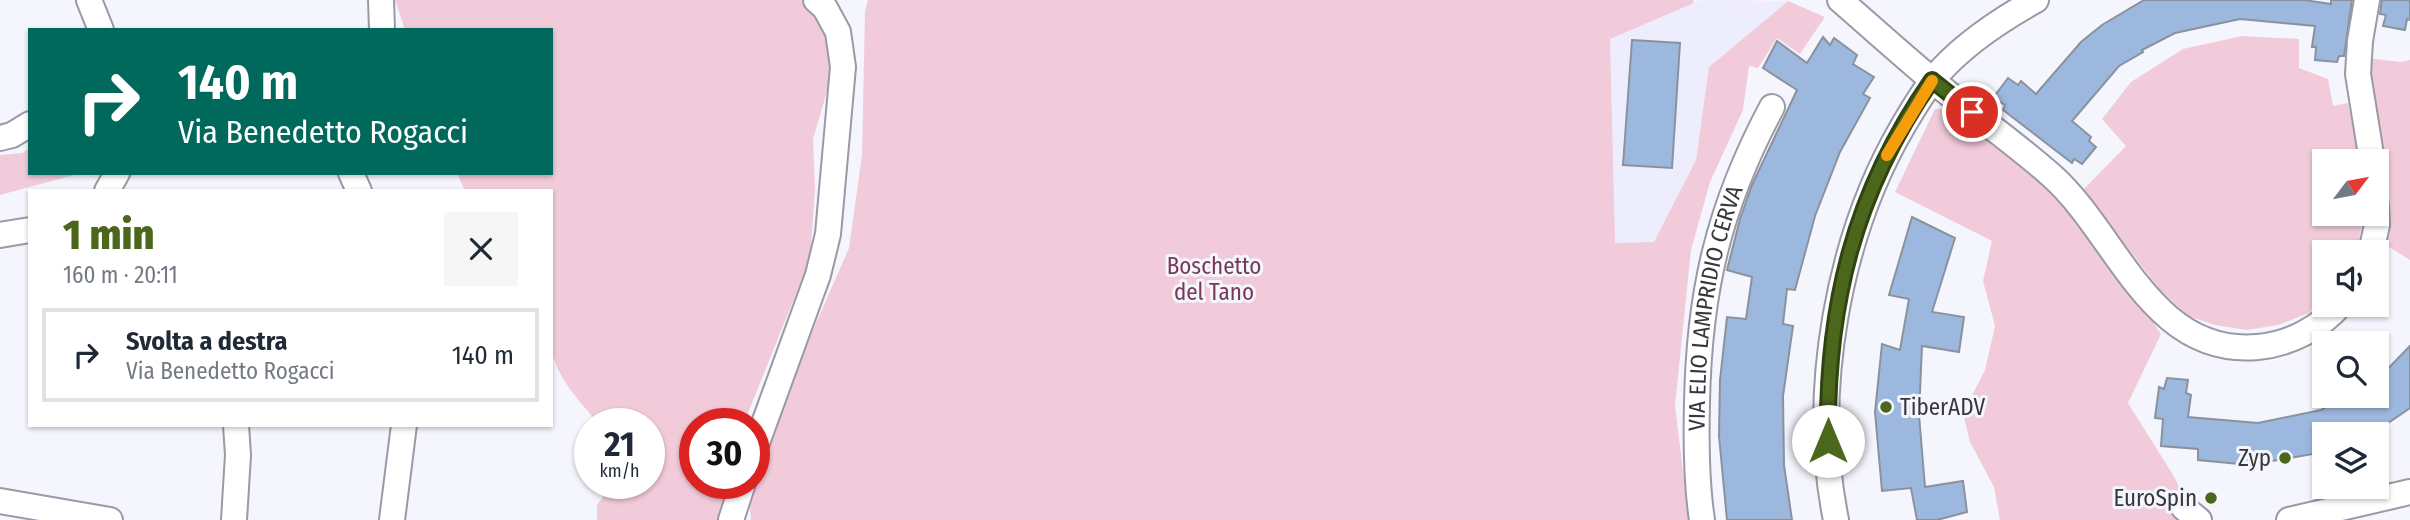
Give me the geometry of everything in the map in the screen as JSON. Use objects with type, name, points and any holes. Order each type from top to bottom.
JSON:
[{"type":"street","points":[[89,0],[100,28]]},
{"type":"street","points":[[382,0],[382,28]]},
{"type":"street","points":[[770,408],[818,275],[828,234],[843,67],[838,32],[825,8],[816,0]]},
{"type":"street","points":[[1840,0],[1932,80],[2050,174],[2095,225],[2145,296],[2169,318],[2200,338],[2248,348],[2274,344],[2305,333],[2327,317]]},
{"type":"street","points":[[1836,520],[1828,467],[1828,407],[1833,336],[1841,286],[1858,222],[1871,187],[1892,145],[1932,80],[1979,37],[2036,0]]},
{"type":"street","points":[[2367,0],[2358,74],[2370,149]]},
{"type":"street","name":"VIA ELIO LAMPRIDIO CERVA","points":[[1702,520],[1696,465],[1697,389],[1700,334],[1707,283],[1737,177],[1772,107]]},
{"type":"street","points":[[0,138],[12,135],[28,125]]},
{"type":"street","points":[[0,235],[28,230]]},
{"type":"street","points":[[234,520],[238,455],[236,427]]},
{"type":"street","points":[[389,520],[404,427]]},
{"type":"street","points":[[2289,520],[2410,492]]},
{"type":"street","points":[[731,520],[738,499]]},
{"type":"street","points":[[0,501],[110,520]]},
{"type":"shaded area","points":[[1701,0],[1788,1],[1709,67],[1696,160],[1654,243],[1615,243],[1610,39]]},
{"type":"green space","points":[[395,0],[801,0],[822,24],[830,48],[828,88],[813,139],[815,190],[810,259],[750,408],[679,408],[679,499],[724,499],[718,520],[597,520],[597,505],[601,499],[665,499],[665,408],[586,408],[558,369],[553,354],[553,189],[464,189],[458,175],[553,175],[553,28],[404,28]]},
{"type":"green space","name":"Boschetto del Tano","points":[[868,0],[1693,0],[1694,3],[1610,39],[1615,243],[1654,242],[1696,160],[1709,67],[1788,1],[1825,17],[1800,54],[1777,38],[1758,68],[1749,66],[1743,110],[1710,182],[1691,250],[1675,406],[1689,520],[751,520],[749,499],[770,499],[770,442],[806,346],[849,248],[862,155],[865,11]]},
{"type":"green space","points":[[2242,36],[2299,39],[2299,68],[2328,79],[2333,106],[2348,103],[2357,149],[2312,149],[2312,226],[2362,226],[2359,240],[2312,240],[2312,310],[2309,313],[2278,325],[2247,330],[2215,325],[2188,316],[2160,290],[2083,190],[2126,146],[2102,119],[2131,82],[2183,49]]},
{"type":"green space","points":[[2366,58],[2401,62],[2410,60],[2410,260],[2389,247],[2389,240],[2386,240],[2386,226],[2389,226],[2389,149],[2380,149]]},
{"type":"green space","points":[[1935,109],[1957,110],[2055,191],[2089,228],[2161,334],[2128,403],[2175,478],[2183,497],[2184,520],[2000,520],[1994,487],[1970,442],[1963,413],[1985,370],[1995,326],[1983,281],[1992,241],[1895,192]]},
{"type":"green space","points":[[28,149],[28,175],[74,175],[0,195],[0,155],[22,153]]},
{"type":"building","points":[[2144,0],[2304,0],[2331,4],[2331,0],[2352,0],[2344,56],[2339,56],[2337,62],[2315,60],[2316,47],[2312,47],[2315,26],[2240,19],[2175,33],[2142,50],[2143,52],[2119,66],[2072,121],[2091,137],[2089,141],[2096,147],[2082,164],[2074,159],[2072,163],[2003,110],[2005,105],[1993,98],[2008,78],[2018,85],[2021,81],[2036,94],[2081,42],[2102,25]]},
{"type":"building","points":[[2382,0],[2410,0],[2410,20],[2407,19],[2405,30],[2383,26],[2386,15],[2380,14]]},
{"type":"building","points":[[1823,37],[1830,45],[1834,38],[1857,55],[1853,64],[1874,77],[1863,94],[1870,98],[1840,152],[1815,216],[1795,290],[1787,289],[1783,324],[1793,326],[1783,396],[1784,465],[1792,520],[1727,520],[1719,436],[1720,380],[1727,317],[1746,319],[1752,277],[1727,270],[1752,185],[1797,90],[1763,68],[1777,41],[1807,63]]},
{"type":"building","points":[[1632,40],[1680,43],[1672,168],[1623,165]]},
{"type":"building","points":[[1912,217],[1955,238],[1932,312],[1964,317],[1959,352],[1922,346],[1919,415],[1925,487],[1963,481],[1967,512],[1937,520],[1917,520],[1911,488],[1882,491],[1875,412],[1882,344],[1900,350],[1909,299],[1889,295]]},
{"type":"building","points":[[2410,346],[2410,408],[2389,422],[2312,422],[2312,454],[2250,465],[2198,460],[2198,449],[2161,446],[2163,419],[2155,418],[2159,387],[2164,389],[2167,378],[2188,380],[2186,393],[2191,395],[2188,417],[2258,423],[2325,408],[2389,408],[2389,368]]},
{"type":"slow traffic","points":[[1887,155],[1932,81]]},
{"type":"place","name":"TiberADV","points":[[1886,407]]},
{"type":"place","name":"Zyp","points":[[2285,458]]},
{"type":"place","name":"EuroSpin","points":[[2211,498]]},
{"type":"route","points":[[1828,441],[1835,320],[1850,249],[1871,187],[1892,145],[1932,80],[1972,112]]}]
